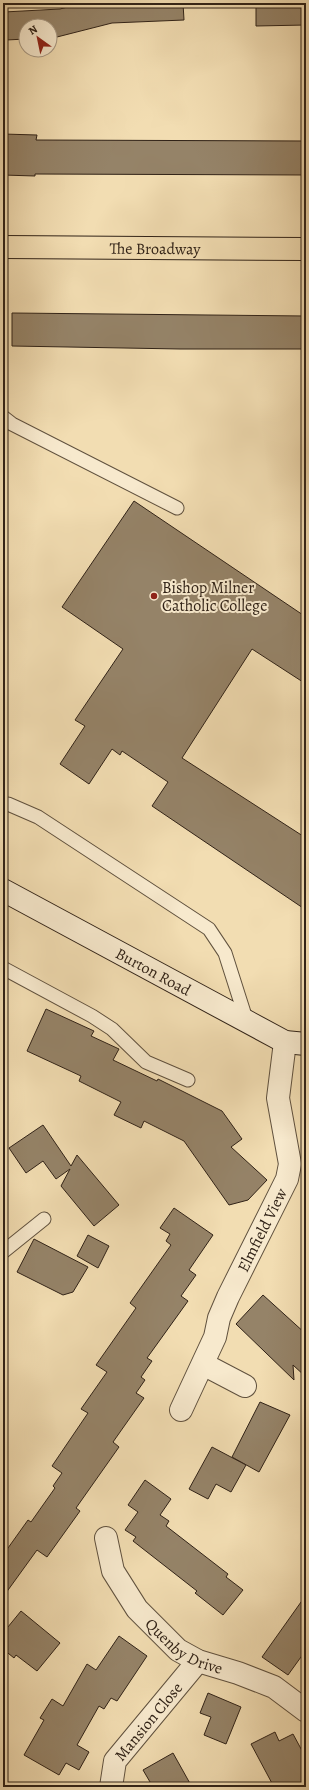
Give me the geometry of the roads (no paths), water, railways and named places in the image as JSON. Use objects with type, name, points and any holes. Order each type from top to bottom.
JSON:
[{"type":"main road","name":"The Broadway","points":[[3,247],[306,249]]},
{"type":"street","name":"Burton Road","points":[[3,890],[285,1042],[306,1044]]},
{"type":"street","name":"Elmfield View","points":[[181,1410],[215,1337],[228,1297],[287,1179],[290,1164],[278,1098],[285,1042]]},
{"type":"street","points":[[203,1364],[245,1386]]},
{"type":"street","name":"Quenby Drive","points":[[106,1538],[113,1571],[137,1609],[178,1650],[198,1661],[238,1673],[274,1687],[306,1711]]},
{"type":"street","name":"Mansion Close","points":[[111,1787],[115,1761],[198,1661]]},
{"type":"lane","points":[[3,417],[12,424],[177,508]]},
{"type":"lane","points":[[3,805],[8,804],[38,817],[209,929],[225,953],[247,1022]]},
{"type":"lane","points":[[3,968],[92,1016],[112,1029],[146,1062],[188,1080]]},
{"type":"lane","points":[[3,1252],[44,1219]]},
{"type":"place","name":"Bishop Milner Catholic College","points":[[154,596]]}]
